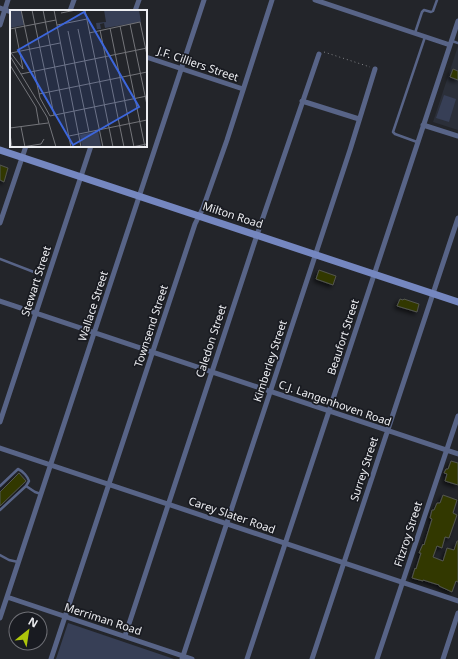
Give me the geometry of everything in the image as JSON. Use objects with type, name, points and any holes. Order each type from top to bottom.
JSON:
[{"type":"street","points":[[0,25],[2,9],[8,0]]},
{"type":"street","points":[[70,10],[74,0]]},
{"type":"street","points":[[135,10],[139,0]]},
{"type":"street","name":"Wallace Street","points":[[0,618],[204,0]]},
{"type":"street","name":"Townsend Street","points":[[51,659],[195,224],[203,208],[272,0]]},
{"type":"street","points":[[315,0],[415,33],[451,43]]},
{"type":"street","name":"Beaufort Street","points":[[247,659],[458,21]]},
{"type":"street","name":"Caledon Street","points":[[125,636],[211,372],[319,54]]},
{"type":"street","name":"J.F. Cilliers Street","points":[[147,57],[243,90]]},
{"type":"street","name":"Kimberley Street","points":[[182,657],[204,588],[227,524],[375,69]]},
{"type":"street","points":[[302,101],[359,119]]},
{"type":"street","points":[[423,125],[458,136]]},
{"type":"street","points":[[0,223],[26,147]]},
{"type":"street","name":"Stewart Street","points":[[0,422],[91,147]]},
{"type":"street","name":"Milton Road","points":[[0,150],[458,302]]},
{"type":"street","name":"Surrey Street","points":[[312,659],[458,218]]},
{"type":"street","name":"C.J. Langenhoven Road","points":[[0,301],[458,454]]},
{"type":"street","name":"Fitzroy Street","points":[[377,659],[458,416]]},
{"type":"street","name":"Carey Slater Road","points":[[0,448],[458,601]]},
{"type":"street","name":"Merriman Road","points":[[7,597],[125,636],[182,657],[192,659]]},
{"type":"street","points":[[443,659],[458,613]]},
{"type":"lane","points":[[415,33],[422,12],[424,10],[430,12],[433,11],[437,0]]},
{"type":"lane","points":[[417,142],[394,134],[393,132],[425,36]]},
{"type":"lane","points":[[451,43],[458,43]]},
{"type":"lane","points":[[0,260],[39,274]]},
{"type":"lane","points":[[0,486],[18,469],[29,481],[26,486],[0,510]]},
{"type":"lane","points":[[26,486],[41,494]]},
{"type":"lane","points":[[0,554],[9,560],[19,562]]},
{"type":"path","points":[[319,54],[325,51],[375,69]]},
{"type":"shaded area","points":[[458,46],[458,130],[433,122]]},
{"type":"shaded area","points":[[444,95],[456,99],[449,122],[436,118]]},
{"type":"shaded area","points":[[68,623],[174,659],[56,659]]},
{"type":"building","points":[[453,69],[458,71],[458,80],[450,77]]},
{"type":"building","points":[[0,165],[8,168],[4,182],[0,180]]},
{"type":"building","points":[[319,270],[336,276],[333,285],[316,279]]},
{"type":"building","points":[[400,299],[419,304],[417,312],[397,306]]},
{"type":"building","points":[[451,461],[458,463],[458,485],[445,481],[447,474],[444,473],[446,469],[448,469]]},
{"type":"building","points":[[19,473],[26,481],[0,506],[0,492]]},
{"type":"building","points":[[443,495],[457,500],[453,513],[457,515],[449,538],[445,537],[442,548],[437,546],[433,557],[443,561],[447,548],[454,550],[458,541],[458,582],[456,581],[452,592],[439,585],[412,578],[421,553],[419,553],[423,544],[424,545],[432,519],[430,518],[432,510],[434,510],[437,503],[440,503]]}]
